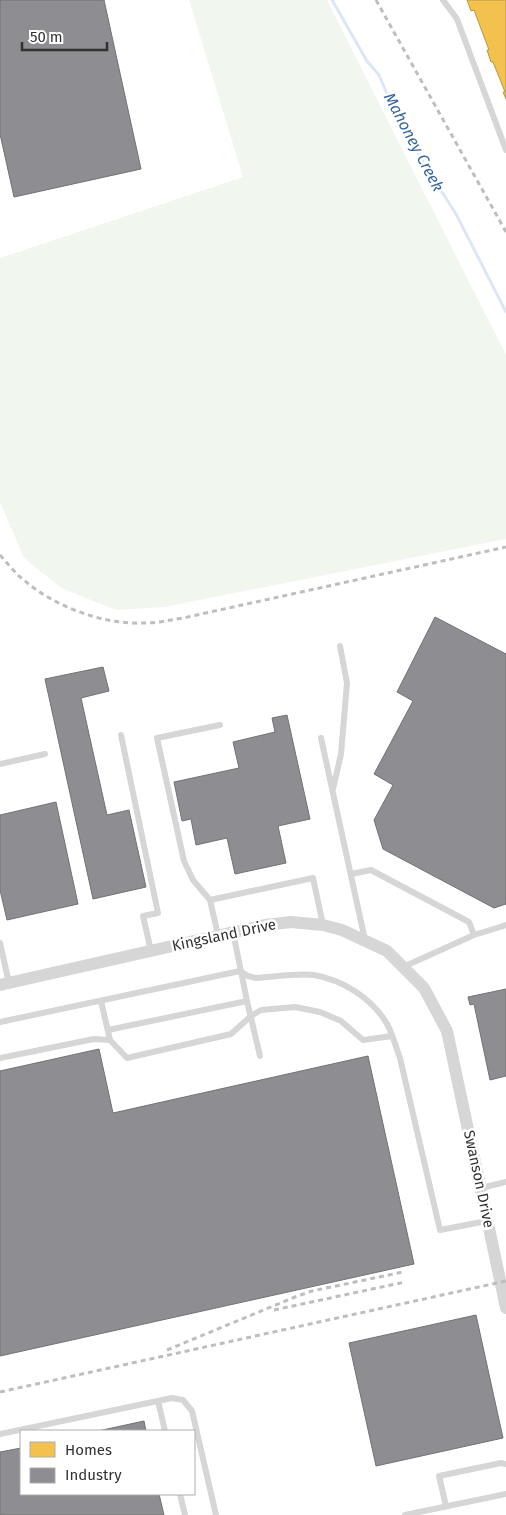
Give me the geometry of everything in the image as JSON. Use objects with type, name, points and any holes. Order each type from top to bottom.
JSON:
[{"type":"street","name":"Kingsland Drive","points":[[4,984],[265,925],[291,922],[323,925],[342,930],[387,951],[424,988],[447,1031],[451,1050]]},
{"type":"street","name":"Swanson Drive","points":[[451,1050],[506,1308]]},
{"type":"lane","points":[[444,0],[457,18],[506,150]]},
{"type":"lane","points":[[333,793],[341,754],[347,683],[340,646]]},
{"type":"lane","points":[[218,936],[210,900],[192,880],[184,861],[157,738],[220,725]]},
{"type":"lane","points":[[121,735],[158,913],[143,916],[151,951]]},
{"type":"lane","points":[[321,738],[365,940]]},
{"type":"lane","points":[[0,764],[45,754]]},
{"type":"lane","points":[[350,874],[371,870],[469,922],[474,935]]},
{"type":"lane","points":[[210,900],[313,878],[323,925]]},
{"type":"lane","points":[[403,967],[474,935],[506,925]]},
{"type":"lane","points":[[233,932],[260,1056]]},
{"type":"lane","points":[[0,943],[4,984]]},
{"type":"lane","points":[[0,1022],[240,971],[256,978],[313,975],[338,982],[365,998],[385,1020],[392,1036],[400,1058],[440,1230],[488,1221]]},
{"type":"lane","points":[[101,1001],[110,1040],[127,1058],[231,1034],[251,1016],[261,1010],[295,1008],[320,1012],[341,1022],[363,1040],[392,1036]]},
{"type":"lane","points":[[108,1030],[247,1001]]},
{"type":"lane","points":[[0,1058],[94,1038],[110,1040]]},
{"type":"lane","points":[[481,1188],[506,1182]]},
{"type":"lane","points":[[0,1434],[158,1400],[172,1398],[183,1400],[192,1411],[216,1515]]},
{"type":"lane","points":[[158,1400],[165,1430]]},
{"type":"lane","points":[[446,1506],[439,1476],[501,1463],[506,1464]]},
{"type":"lane","points":[[405,1515],[506,1494]]},
{"type":"lane","points":[[180,1495],[184,1515]]},
{"type":"shaded area","points":[[189,0],[327,0],[506,355],[506,539],[165,607],[116,610],[61,588],[24,558],[0,502],[0,258],[243,177]]},
{"type":"building: Homes","points":[[467,0],[506,0],[506,99],[493,62],[491,62],[487,50],[489,50],[474,10],[471,11]]},
{"type":"building: Industry","points":[[0,0],[104,0],[141,169],[14,197],[0,134]]},
{"type":"building: Industry","points":[[435,617],[506,654],[506,904],[494,908],[383,849],[374,820],[393,785],[374,774],[413,701],[397,692]]},
{"type":"building: Industry","points":[[103,667],[109,691],[81,698],[107,815],[129,810],[146,887],[93,899],[45,679]]},
{"type":"building: Industry","points":[[287,715],[310,819],[278,826],[286,863],[235,874],[227,838],[196,845],[191,819],[182,821],[174,782],[239,768],[233,742],[275,732],[272,718]]},
{"type":"building: Industry","points":[[56,802],[78,904],[7,920],[0,890],[0,815]]},
{"type":"building: Industry","points":[[506,989],[506,1076],[490,1080],[474,1004],[470,1005],[468,997]]},
{"type":"building: Industry","points":[[99,1049],[113,1113],[368,1056],[414,1264],[0,1356],[0,1071]]},
{"type":"building: Industry","points":[[476,1315],[503,1438],[376,1466],[349,1343]]},
{"type":"building: Industry","points":[[144,1421],[146,1430],[103,1430]]},
{"type":"building: Industry","points":[[20,1448],[20,1495],[159,1495],[164,1515],[0,1515],[0,1452]]},
{"type":"waterway","name":"Mahoney Creek","points":[[332,0],[367,61],[379,75],[395,113],[422,159],[427,174],[442,192],[456,214],[506,312]]},
{"type":"railway","points":[[376,0],[506,232]]},
{"type":"railway","points":[[0,555],[31,586],[61,604],[94,617],[111,621],[145,623],[183,618],[506,547]]},
{"type":"railway","points":[[167,1350],[312,1291],[403,1272]]},
{"type":"railway","points":[[0,1392],[506,1281]]},
{"type":"railway","points":[[274,1310],[405,1282]]}]
